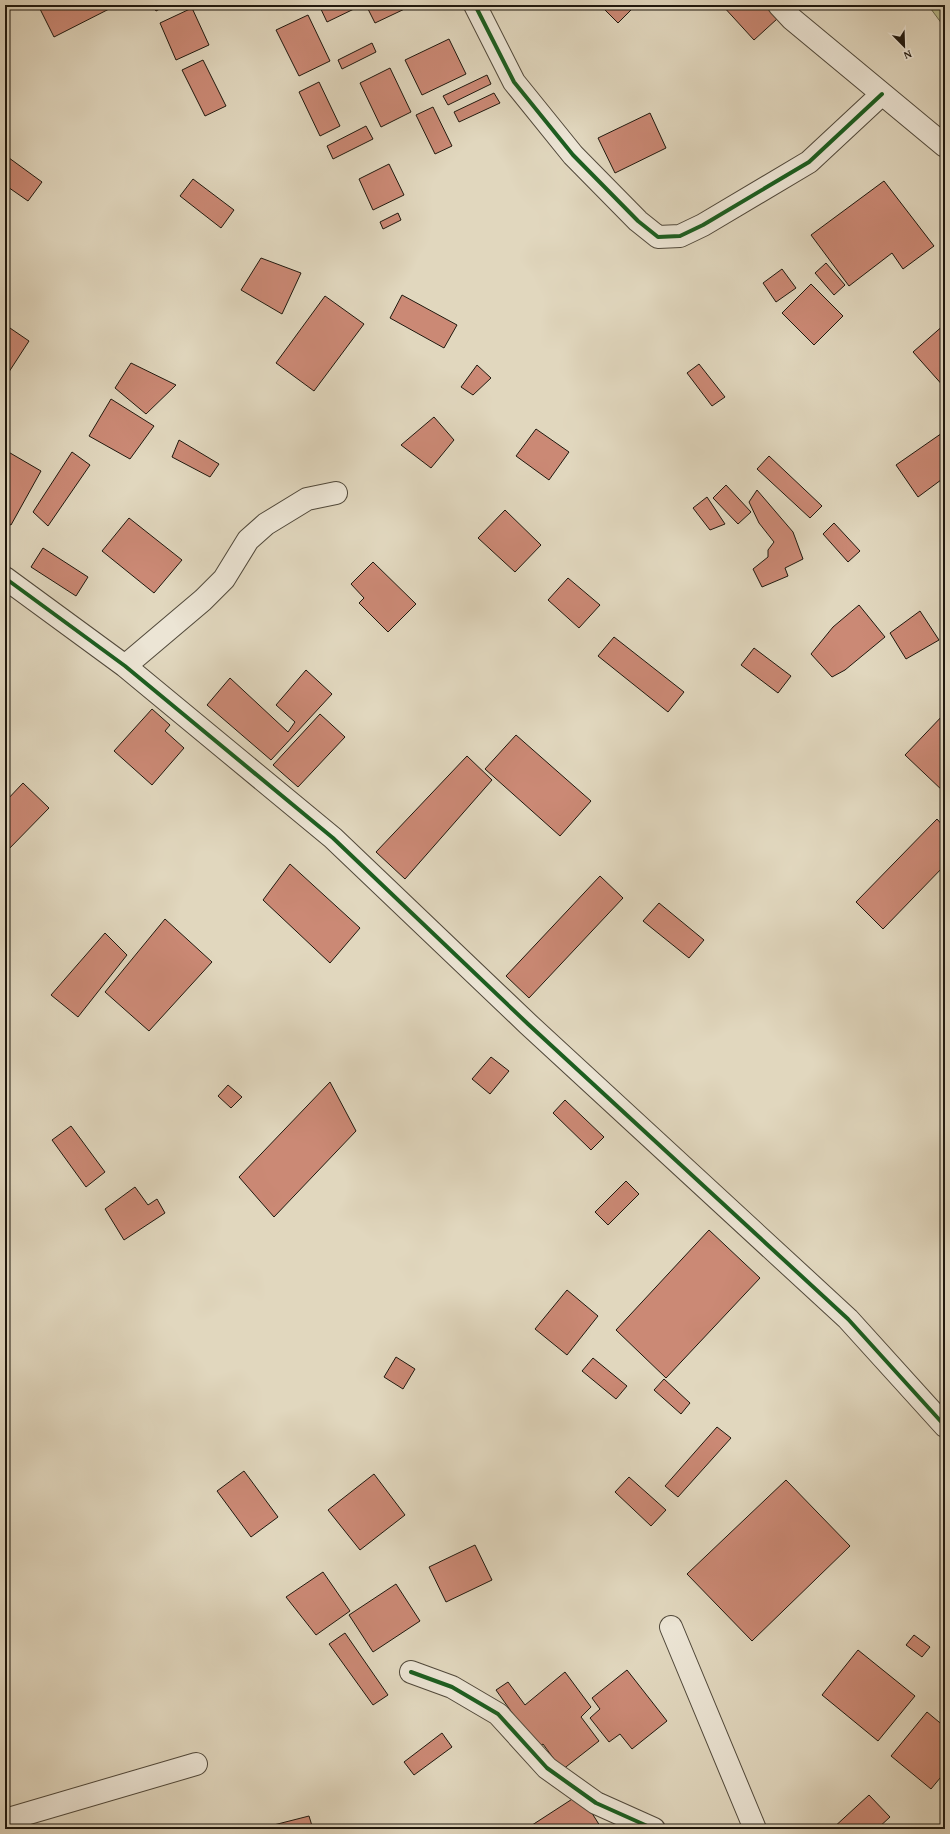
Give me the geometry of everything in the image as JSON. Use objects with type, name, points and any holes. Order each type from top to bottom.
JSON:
[{"type":"street","points":[[474,5],[514,82],[573,155],[638,221],[658,237],[680,236],[703,225],[809,162],[882,94]]},
{"type":"street","points":[[779,5],[792,19],[945,146]]},
{"type":"street","points":[[125,666],[203,600],[224,579],[248,540],[266,524],[307,499],[336,493]]},
{"type":"street","points":[[5,578],[125,666],[333,838],[522,1019],[848,1319],[945,1426]]},
{"type":"street","points":[[671,1627],[755,1829]]},
{"type":"street","points":[[411,1672],[452,1687],[498,1714],[547,1768],[596,1803],[654,1829]]},
{"type":"street","points":[[5,1820],[196,1764]]},
{"type":"green space","points":[[928,5],[945,5],[945,28]]},
{"type":"building","points":[[38,5],[112,5],[113,7],[54,37]]},
{"type":"building","points":[[152,5],[167,5],[156,11]]},
{"type":"building","points":[[319,5],[355,5],[356,8],[327,22]]},
{"type":"building","points":[[366,5],[413,5],[375,23]]},
{"type":"building","points":[[600,5],[636,5],[618,23]]},
{"type":"building","points":[[722,5],[765,5],[777,19],[754,40]]},
{"type":"building","points":[[192,8],[209,45],[176,60],[160,23]]},
{"type":"building","points":[[308,15],[330,61],[299,76],[276,30]]},
{"type":"building","points":[[449,39],[466,74],[422,95],[405,60]]},
{"type":"building","points":[[372,43],[376,52],[342,69],[338,60]]},
{"type":"building","points":[[203,60],[226,106],[205,116],[182,70]]},
{"type":"building","points":[[390,68],[411,112],[381,127],[360,83]]},
{"type":"building","points":[[487,75],[491,84],[448,105],[443,96]]},
{"type":"building","points":[[319,82],[340,126],[320,136],[299,92]]},
{"type":"building","points":[[494,93],[500,103],[459,122],[454,112]]},
{"type":"building","points":[[433,107],[452,146],[435,154],[416,115]]},
{"type":"building","points":[[650,113],[666,148],[615,173],[598,138]]},
{"type":"building","points":[[366,126],[373,139],[333,159],[327,146]]},
{"type":"building","points":[[5,155],[42,182],[28,201],[5,185]]},
{"type":"building","points":[[389,164],[404,195],[373,210],[359,179]]},
{"type":"building","points":[[193,179],[234,210],[221,228],[180,196]]},
{"type":"building","points":[[884,181],[934,246],[903,269],[892,253],[849,286],[811,235]]},
{"type":"building","points":[[398,213],[401,220],[383,229],[380,222]]},
{"type":"building","points":[[261,258],[301,273],[282,314],[241,290]]},
{"type":"building","points":[[826,263],[845,285],[834,295],[815,273]]},
{"type":"building","points":[[782,269],[796,288],[776,302],[763,283]]},
{"type":"building","points":[[811,284],[843,316],[814,345],[782,313]]},
{"type":"building","points":[[402,295],[457,325],[444,348],[390,318]]},
{"type":"building","points":[[325,296],[364,324],[314,391],[276,363]]},
{"type":"building","points":[[945,324],[945,388],[913,352]]},
{"type":"building","points":[[7,326],[29,341],[5,378],[5,329]]},
{"type":"building","points":[[131,363],[176,385],[146,414],[115,388]]},
{"type":"building","points":[[699,364],[725,397],[712,406],[687,373]]},
{"type":"building","points":[[477,365],[491,378],[473,395],[461,387]]},
{"type":"building","points":[[111,399],[154,426],[130,459],[89,436]]},
{"type":"building","points":[[434,417],[454,440],[431,468],[401,445]]},
{"type":"building","points":[[536,429],[569,452],[549,480],[516,456]]},
{"type":"building","points":[[945,431],[945,477],[918,497],[896,465]]},
{"type":"building","points":[[179,440],[219,464],[210,477],[172,457]]},
{"type":"building","points":[[5,450],[41,471],[11,525],[5,522]]},
{"type":"building","points":[[72,452],[90,465],[48,526],[33,512]]},
{"type":"building","points":[[769,456],[822,506],[810,518],[757,469]]},
{"type":"building","points":[[726,485],[751,512],[738,524],[713,498]]},
{"type":"building","points":[[757,490],[793,532],[803,559],[785,568],[788,576],[762,587],[753,569],[768,557],[768,550],[774,542],[759,523],[749,502]]},
{"type":"building","points":[[707,497],[725,524],[710,530],[693,508]]},
{"type":"building","points":[[505,510],[541,545],[515,572],[478,538]]},
{"type":"building","points":[[129,518],[182,560],[154,593],[102,551]]},
{"type":"building","points":[[834,523],[860,551],[848,562],[823,534]]},
{"type":"building","points":[[43,548],[88,577],[76,596],[31,567]]},
{"type":"building","points":[[373,562],[416,604],[388,632],[359,603],[364,598],[351,584]]},
{"type":"building","points":[[568,578],[600,605],[579,628],[548,600]]},
{"type":"building","points":[[859,605],[885,637],[845,670],[832,677],[811,654],[833,627]]},
{"type":"building","points":[[920,611],[939,640],[906,659],[890,633]]},
{"type":"building","points":[[614,637],[684,692],[668,712],[598,656]]},
{"type":"building","points":[[754,648],[791,676],[778,693],[741,665]]},
{"type":"building","points":[[306,670],[332,694],[271,760],[207,705],[230,678],[288,732],[295,722],[276,705]]},
{"type":"building","points":[[152,709],[170,725],[165,731],[184,748],[152,785],[114,751]]},
{"type":"building","points":[[945,713],[945,792],[944,792],[905,755]]},
{"type":"building","points":[[320,714],[345,737],[298,787],[273,765]]},
{"type":"building","points":[[516,735],[591,801],[560,836],[485,769]]},
{"type":"building","points":[[467,756],[492,780],[405,879],[376,852]]},
{"type":"building","points":[[23,783],[49,808],[5,853],[5,802]]},
{"type":"building","points":[[937,819],[945,828],[945,865],[883,929],[856,902]]},
{"type":"building","points":[[290,864],[360,928],[330,963],[263,900]]},
{"type":"building","points":[[600,876],[623,898],[529,998],[506,976]]},
{"type":"building","points":[[659,903],[704,940],[689,958],[643,921]]},
{"type":"building","points":[[165,919],[212,962],[149,1031],[105,992]]},
{"type":"building","points":[[105,933],[127,955],[78,1017],[51,995]]},
{"type":"building","points":[[491,1057],[509,1071],[490,1094],[472,1079]]},
{"type":"building","points":[[330,1082],[356,1131],[274,1217],[239,1177]]},
{"type":"building","points":[[228,1085],[242,1097],[231,1108],[218,1096]]},
{"type":"building","points":[[565,1100],[604,1137],[591,1150],[553,1113]]},
{"type":"building","points":[[71,1126],[105,1172],[86,1187],[52,1140]]},
{"type":"building","points":[[626,1181],[639,1194],[608,1225],[595,1212]]},
{"type":"building","points":[[135,1187],[148,1205],[157,1199],[165,1213],[124,1240],[105,1209]]},
{"type":"building","points":[[709,1230],[760,1278],[666,1378],[616,1330]]},
{"type":"building","points":[[567,1290],[598,1316],[567,1355],[535,1329]]},
{"type":"building","points":[[396,1357],[415,1369],[403,1389],[384,1377]]},
{"type":"building","points":[[593,1358],[627,1386],[616,1399],[582,1371]]},
{"type":"building","points":[[664,1379],[690,1403],[681,1414],[654,1390]]},
{"type":"building","points":[[717,1427],[731,1438],[678,1497],[665,1486]]},
{"type":"building","points":[[244,1471],[278,1517],[251,1537],[217,1491]]},
{"type":"building","points":[[374,1474],[405,1515],[360,1550],[328,1510]]},
{"type":"building","points":[[629,1477],[666,1510],[651,1526],[615,1492]]},
{"type":"building","points":[[786,1480],[850,1546],[752,1641],[687,1574]]},
{"type":"building","points":[[475,1545],[492,1580],[446,1602],[429,1567]]},
{"type":"building","points":[[323,1572],[350,1611],[316,1635],[286,1597]]},
{"type":"building","points":[[396,1584],[420,1621],[373,1652],[349,1615]]},
{"type":"building","points":[[345,1633],[388,1695],[373,1705],[329,1644]]},
{"type":"building","points":[[914,1635],[930,1647],[922,1657],[906,1645]]},
{"type":"building","points":[[858,1650],[915,1696],[878,1741],[822,1695]]},
{"type":"building","points":[[627,1670],[667,1721],[632,1749],[620,1734],[609,1742],[590,1718],[600,1709],[592,1698]]},
{"type":"building","points":[[565,1672],[591,1707],[581,1717],[599,1741],[562,1770],[543,1744],[537,1748],[496,1690],[508,1682],[525,1705]]},
{"type":"building","points":[[927,1712],[945,1727],[945,1772],[931,1789],[891,1756]]},
{"type":"building","points":[[442,1733],[452,1747],[414,1775],[404,1762]]},
{"type":"building","points":[[580,1794],[600,1826],[595,1829],[526,1829]]},
{"type":"building","points":[[869,1795],[890,1817],[877,1829],[832,1829]]},
{"type":"building","points":[[309,1816],[313,1829],[258,1829]]},
{"type":"cycle path","points":[[475,5],[514,82],[573,155],[638,221],[658,237],[680,236],[703,225],[809,162],[882,94]]},
{"type":"cycle path","points":[[5,578],[125,666],[333,838],[528,1024],[848,1319],[945,1426]]},
{"type":"cycle path","points":[[411,1672],[452,1687],[498,1714],[547,1768],[596,1803],[654,1829]]}]
